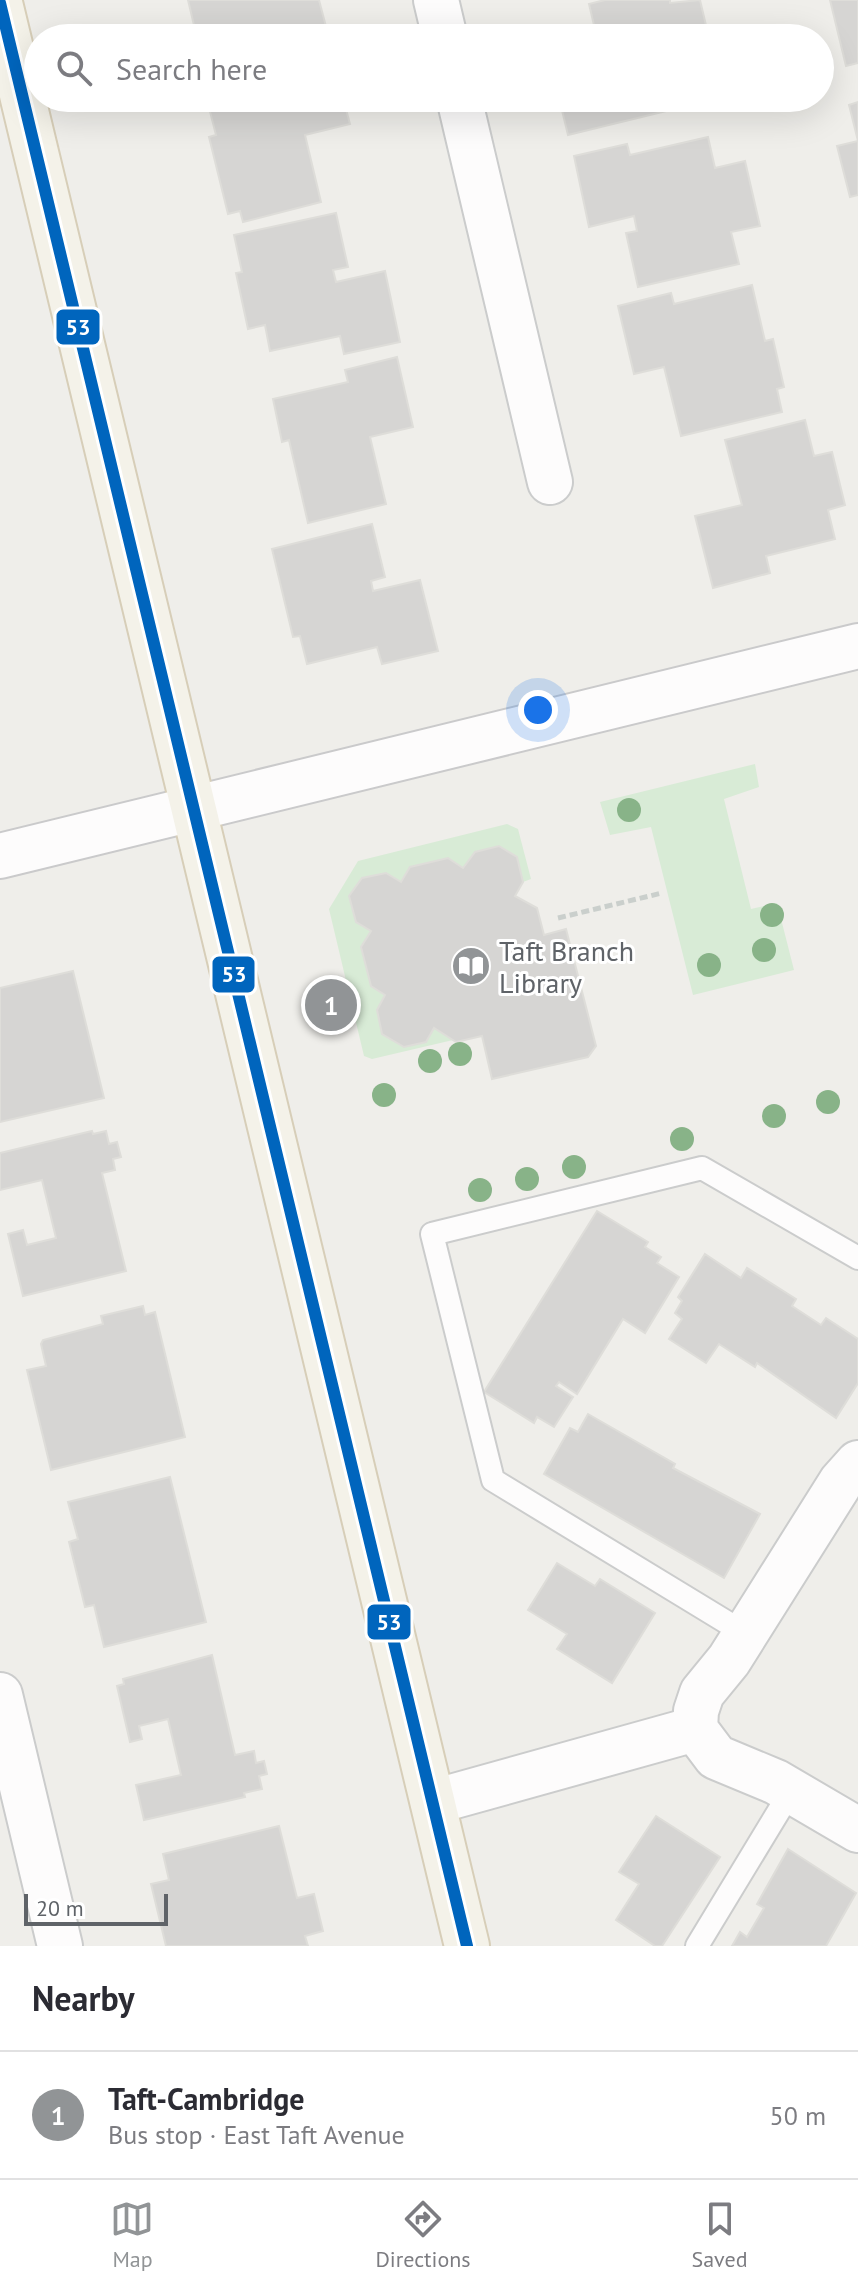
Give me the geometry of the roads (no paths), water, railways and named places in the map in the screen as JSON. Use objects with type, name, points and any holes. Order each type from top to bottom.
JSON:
[{"type":"main road","points":[[0,3],[24,102]]},
{"type":"main road","points":[[26,112],[467,1946]]},
{"type":"street","points":[[436,0],[442,24]]},
{"type":"street","points":[[462,112],[550,482]]},
{"type":"street","points":[[0,856],[858,646]]},
{"type":"street","points":[[858,1463],[841,1482],[746,1634],[702,1693],[696,1711],[695,1729],[716,1757],[791,1791],[858,1830]]},
{"type":"street","points":[[0,1695],[60,1946]]},
{"type":"street","points":[[433,1802],[695,1729]]},
{"type":"lane","points":[[746,1634],[493,1480],[432,1234],[702,1168],[858,1258]]},
{"type":"lane","points":[[697,1946],[791,1791]]},
{"type":"place","name":"Taft Branch Library","points":[[471,966]]},
{"type":"place","name":"Taft-Cambridge","points":[[331,1005]]}]
